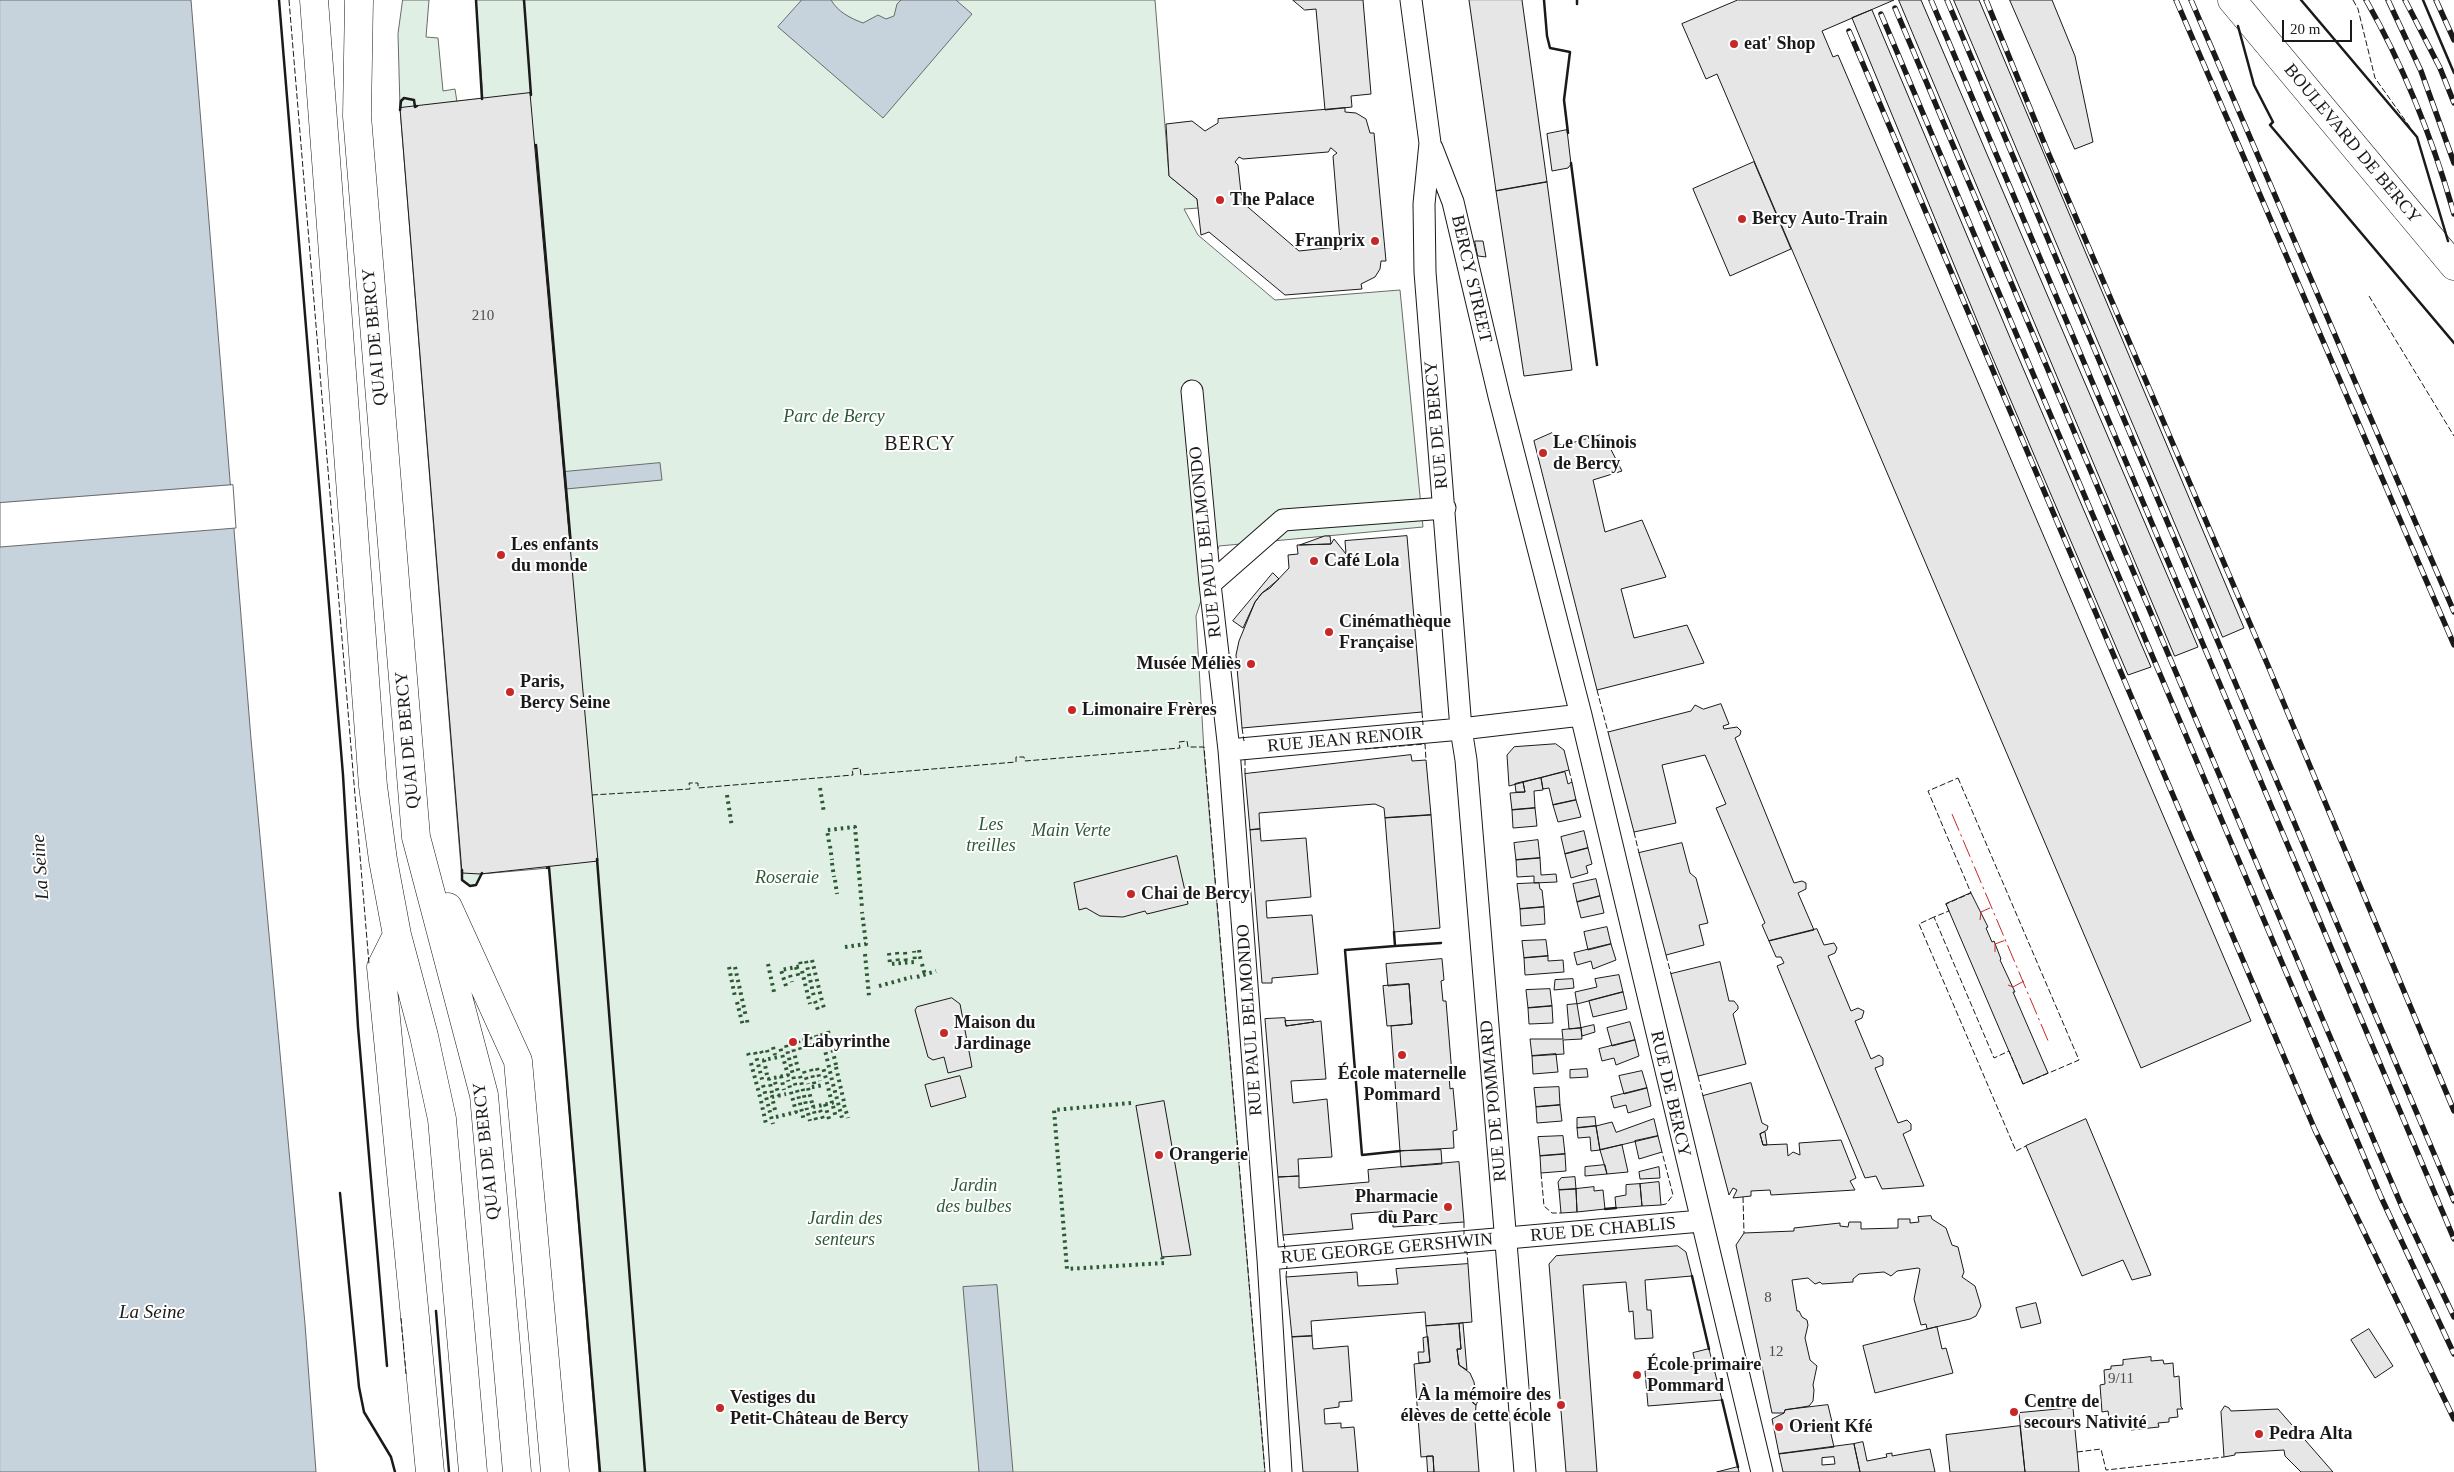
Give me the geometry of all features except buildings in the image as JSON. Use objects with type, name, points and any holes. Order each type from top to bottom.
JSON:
[{"type":"main road","name":"QUAI DE BERCY","points":[[314,0],[372,786],[397,935],[424,1036],[442,1119],[473,1472]]},
{"type":"main road","name":"QUAI DE BERCY","points":[[359,0],[358,116],[416,837],[484,1095],[518,1472]]},
{"type":"main road","points":[[359,63],[371,0]]},
{"type":"main road","name":"BOULEVARD DE BERCY","points":[[2232,0],[2454,266]]},
{"type":"main road","points":[[416,837],[518,1061],[555,1472]]},
{"type":"main road","points":[[397,935],[381,968],[430,1472]]},
{"type":"street","name":"RUE DE BERCY","points":[[1411,0],[1430,143],[1424,204],[1425,272],[1461,730]]},
{"type":"street","name":"BERCY STREET","points":[[1430,143],[1453,202],[1499,396],[1581,715]]},
{"type":"street","name":"RUE PAUL BELMONDO","points":[[1192,391],[1210,584],[1229,750],[1268,1259],[1281,1472]]},
{"type":"street","points":[[1210,584],[1283,520],[1444,508]]},
{"type":"street","name":"RUE DE BERCY","points":[[1581,715],[1762,1472]]},
{"type":"street","points":[[1461,730],[1581,715]]},
{"type":"street","name":"RUE JEAN RENOIR","points":[[1229,750],[1461,730]]},
{"type":"street","name":"RUE DE POMMARD","points":[[1461,730],[1466,760],[1525,1472]]},
{"type":"street","name":"RUE DE CHABLIS","points":[[1506,1239],[1701,1221]]},
{"type":"street","name":"RUE GEORGE GERSHWIN","points":[[1268,1259],[1506,1239]]},
{"type":"green space","name":"Parc de Bercy","points":[[403,0],[429,0],[426,37],[438,38],[443,91],[455,89],[457,102],[483,99],[476,0],[1155,0],[1169,176],[1197,199],[1199,208],[1184,209],[1198,235],[1275,300],[1400,290],[1423,527],[1219,546],[1196,616],[1204,751],[1265,1472],[599,1472],[549,868],[481,874],[476,885],[470,886],[462,880],[400,108],[398,34]]},
{"type":"water","name":"La Seine","points":[[0,0],[191,0],[251,739],[305,1324],[316,1472],[0,1472]]},
{"type":"water","points":[[802,0],[831,0],[845,14],[863,23],[878,15],[886,19],[894,16],[897,4],[901,0],[956,0],[972,14],[883,118],[778,27]]},
{"type":"water","points":[[660,463],[662,480],[555,490],[553,473]]},
{"type":"water","points":[[997,1285],[1013,1472],[979,1472],[963,1287]]},
{"type":"pier","points":[[233,485],[236,528],[0,547],[0,503]]},
{"type":"railway","points":[[1931,0],[2454,1239]]},
{"type":"railway","points":[[1947,0],[2454,1201]]},
{"type":"railway","points":[[1986,0],[2047,150],[2269,668],[2454,1111]]},
{"type":"railway","points":[[2176,0],[2454,645]]},
{"type":"railway","points":[[2191,0],[2454,612]]},
{"type":"railway","points":[[2366,0],[2393,51],[2416,104],[2437,159],[2454,214]]},
{"type":"railway","points":[[2388,0],[2421,71],[2454,163]]},
{"type":"railway","points":[[2405,0],[2440,68],[2454,103]]},
{"type":"railway","points":[[2436,0],[2454,40]]},
{"type":"railway","points":[[1895,8],[2402,1207],[2454,1317]]},
{"type":"railway","points":[[1881,14],[2381,1197],[2454,1354]]},
{"type":"railway","points":[[1849,31],[2315,1130],[2454,1419]]},
{"type":"hedge","points":[[820,788],[824,813]]},
{"type":"hedge","points":[[727,795],[732,827]]},
{"type":"hedge","points":[[829,842],[827,830],[855,827],[862,908]]},
{"type":"hedge","points":[[830,846],[832,860]]},
{"type":"hedge","points":[[832,863],[834,877]]},
{"type":"hedge","points":[[835,880],[837,894]]},
{"type":"hedge","points":[[845,947],[866,944],[862,912]]},
{"type":"hedge","points":[[919,950],[921,962]]},
{"type":"hedge","points":[[889,953],[890,964],[915,962],[914,951]]},
{"type":"hedge","points":[[897,952],[898,963]]},
{"type":"hedge","points":[[905,952],[906,963]]},
{"type":"hedge","points":[[865,954],[869,996]]},
{"type":"hedge","points":[[812,960],[822,1001]]},
{"type":"hedge","points":[[786,986],[781,970],[801,966],[800,961]]},
{"type":"hedge","points":[[806,961],[814,997]]},
{"type":"hedge","points":[[768,964],[774,992]]},
{"type":"hedge","points":[[922,964],[925,975]]},
{"type":"hedge","points":[[729,967],[735,997]]},
{"type":"hedge","points":[[735,967],[746,1017]]},
{"type":"hedge","points":[[796,967],[799,979]]},
{"type":"hedge","points":[[802,971],[810,1004]]},
{"type":"hedge","points":[[917,977],[936,971]]},
{"type":"hedge","points":[[790,975],[792,982]]},
{"type":"hedge","points":[[879,986],[912,977]]},
{"type":"hedge","points":[[815,1001],[818,1010]]},
{"type":"hedge","points":[[737,1002],[743,1026]]},
{"type":"hedge","points":[[747,1020],[748,1026]]},
{"type":"hedge","points":[[828,1031],[836,1065]]},
{"type":"hedge","points":[[822,1033],[824,1041]]},
{"type":"hedge","points":[[816,1035],[819,1047]]},
{"type":"hedge","points":[[810,1037],[813,1048]]},
{"type":"hedge","points":[[804,1038],[807,1049]]},
{"type":"hedge","points":[[798,1041],[801,1051]]},
{"type":"hedge","points":[[792,1043],[799,1074]]},
{"type":"hedge","points":[[786,1045],[796,1088]]},
{"type":"hedge","points":[[824,1046],[832,1080]]},
{"type":"hedge","points":[[773,1047],[775,1055]]},
{"type":"hedge","points":[[772,1093],[769,1079],[788,1075],[780,1047]]},
{"type":"hedge","points":[[767,1050],[768,1055]]},
{"type":"hedge","points":[[761,1051],[763,1056]]},
{"type":"hedge","points":[[755,1052],[763,1083]]},
{"type":"hedge","points":[[748,1053],[750,1059]]},
{"type":"hedge","points":[[767,1075],[764,1060],[778,1057]]},
{"type":"hedge","points":[[751,1063],[760,1097]]},
{"type":"hedge","points":[[816,1120],[813,1107],[832,1103],[823,1067]]},
{"type":"hedge","points":[[836,1067],[844,1102]]},
{"type":"hedge","points":[[817,1068],[820,1081]]},
{"type":"hedge","points":[[811,1069],[815,1087]]},
{"type":"hedge","points":[[804,1071],[808,1084]]},
{"type":"hedge","points":[[781,1076],[784,1090]]},
{"type":"hedge","points":[[800,1076],[807,1110]]},
{"type":"hedge","points":[[776,1117],[796,1112],[788,1080]]},
{"type":"hedge","points":[[775,1082],[779,1096]]},
{"type":"hedge","points":[[833,1084],[842,1118]]},
{"type":"hedge","points":[[763,1085],[773,1124]]},
{"type":"hedge","points":[[812,1103],[808,1088],[823,1085]]},
{"type":"hedge","points":[[797,1090],[804,1121]]},
{"type":"hedge","points":[[775,1110],[772,1097],[786,1094]]},
{"type":"hedge","points":[[761,1101],[766,1124]]},
{"type":"hedge","points":[[1131,1103],[1054,1110],[1067,1269],[1164,1263],[1162,1257]]},
{"type":"hedge","points":[[825,1104],[829,1119]]},
{"type":"hedge","points":[[844,1105],[848,1118]]},
{"type":"hedge","points":[[833,1106],[836,1118]]},
{"type":"hedge","points":[[820,1110],[823,1119]]},
{"type":"hedge","points":[[808,1113],[810,1121]]},
{"type":"fence","points":[[289,0],[369,964]]},
{"type":"fence","points":[[2353,0],[2358,9],[2375,78],[2417,137]]},
{"type":"fence","points":[[2369,296],[2454,436]]},
{"type":"fence","points":[[1597,690],[1608,732]]},
{"type":"fence","points":[[1422,712],[1423,725]]},
{"type":"fence","points":[[1242,728],[1244,741]]},
{"type":"fence","points":[[592,795],[690,789],[689,783],[698,783],[698,788],[853,775],[852,769],[860,768],[861,775],[1016,762],[1016,757],[1024,757],[1025,761],[1180,748],[1179,742],[1187,741],[1188,747],[1204,747],[1265,1472]]},
{"type":"fence","points":[[1365,749],[1425,744],[1426,760]]},
{"type":"fence","points":[[1245,758],[1245,774]]},
{"type":"fence","points":[[1569,770],[1572,782]]},
{"type":"fence","points":[[1958,778],[2079,1060],[2023,1084],[2009,1051],[1994,1058],[1934,917],[1949,911],[1946,904],[1971,893],[1928,791],[1958,778]]},
{"type":"fence","points":[[1634,832],[1639,853]]},
{"type":"fence","points":[[1934,917],[1919,924],[2016,1151],[2026,1146]]},
{"type":"fence","points":[[1666,955],[1671,974]]},
{"type":"fence","points":[[1698,1076],[1703,1096]]},
{"type":"fence","points":[[1661,1205],[1666,1204],[1673,1195],[1662,1152]]},
{"type":"fence","points":[[1541,1173],[1544,1206],[1552,1213],[1561,1213]]},
{"type":"fence","points":[[1743,1197],[1744,1233]]},
{"type":"fence","points":[[1464,1222],[1464,1235]]},
{"type":"fence","points":[[1283,1235],[1285,1249]]},
{"type":"fence","points":[[1464,1252],[1467,1252],[1468,1264]]},
{"type":"fence","points":[[1286,1277],[1287,1266]]},
{"type":"fence","points":[[401,1318],[406,1374]]},
{"type":"fence","points":[[2077,1452],[2101,1449],[2106,1470],[2224,1457]]},
{"type":"wall","points":[[279,0],[343,775],[358,1027],[387,1366]]},
{"type":"wall","points":[[476,0],[482,99]]},
{"type":"wall","points":[[524,0],[531,95]]},
{"type":"wall","points":[[1544,0],[1550,48],[1570,52],[1564,100],[1568,133]]},
{"type":"wall","points":[[2301,0],[2417,137],[2448,241]]},
{"type":"wall","points":[[2423,0],[2454,73]]},
{"type":"wall","points":[[2238,26],[2254,85],[2273,122],[2270,125],[2454,343]]},
{"type":"wall","points":[[400,110],[401,101],[404,98],[414,100],[415,107],[417,106]]},
{"type":"wall","points":[[536,145],[571,545]]},
{"type":"wall","points":[[1571,163],[1597,365]]},
{"type":"wall","points":[[597,859],[645,1472]]},
{"type":"wall","points":[[547,868],[549,867],[600,1472]]},
{"type":"wall","points":[[462,870],[462,880],[470,886],[476,885],[482,873]]},
{"type":"wall","points":[[1394,932],[1395,946],[1345,950],[1362,1155],[1400,1151]]},
{"type":"wall","points":[[1395,946],[1441,943]]},
{"type":"wall","points":[[340,1193],[359,1387],[364,1412],[391,1457],[395,1472]]},
{"type":"wall","points":[[1605,1209],[1616,1208]]},
{"type":"wall","points":[[1692,1276],[1709,1349]]},
{"type":"wall","points":[[436,1311],[449,1472]]},
{"type":"wall","points":[[1722,1400],[1738,1467]]},
{"type":"power","points":[[1952,814],[2049,1043]]},
{"type":"power","points":[[1980,920],[1981,912],[1992,907]]},
{"type":"power","points":[[1995,952],[1995,944],[2006,940]]},
{"type":"power","points":[[2008,985],[2013,987],[2024,981]]},
{"type":"place","name":"eat' Shop","points":[[1734,44]]},
{"type":"place","name":"The Palace","points":[[1220,200]]},
{"type":"place","name":"Bercy Auto-Train","points":[[1742,219]]},
{"type":"place","name":"Franprix","points":[[1375,241]]},
{"type":"place","name":"Le Chinois de Bercy","points":[[1543,453]]},
{"type":"place","name":"Les enfants du monde","points":[[501,555]]},
{"type":"place","name":"Café Lola","points":[[1314,561]]},
{"type":"place","name":"Cinémathèque Française","points":[[1329,632]]},
{"type":"place","name":"Musée Méliès","points":[[1251,664]]},
{"type":"place","name":"Paris, Bercy Seine","points":[[510,692]]},
{"type":"place","name":"Limonaire Frères","points":[[1072,710]]},
{"type":"place","name":"Chai de Bercy","points":[[1131,894]]},
{"type":"place","name":"Maison du Jardinage","points":[[944,1033]]},
{"type":"place","name":"Labyrinthe","points":[[793,1042]]},
{"type":"place","name":"École maternelle Pommard","points":[[1402,1055]]},
{"type":"place","name":"Orangerie","points":[[1159,1155]]},
{"type":"place","name":"Pharmacie du Parc","points":[[1448,1207]]},
{"type":"place","name":"École primaire Pommard","points":[[1637,1375]]},
{"type":"place","name":"À la mémoire des élèves de cette école","points":[[1561,1405]]},
{"type":"place","name":"Vestiges du Petit-Château de Bercy","points":[[720,1408]]},
{"type":"place","name":"Centre de secours Nativité","points":[[2014,1412]]},
{"type":"place","name":"Orient Kfé","points":[[1779,1427]]},
{"type":"place","name":"Pedra Alta","points":[[2259,1434]]},
{"type":"district","name":"BERCY","points":[[920,445]]},
{"type":"park label","name":"Main Verte","points":[[1071,831]]},
{"type":"park label","name":"Les treilles","points":[[991,835]]},
{"type":"park label","name":"Roseraie","points":[[787,878]]},
{"type":"park label","name":"Jardin des bulbes","points":[[974,1196]]},
{"type":"park label","name":"Jardin des senteurs","points":[[845,1229]]}]
